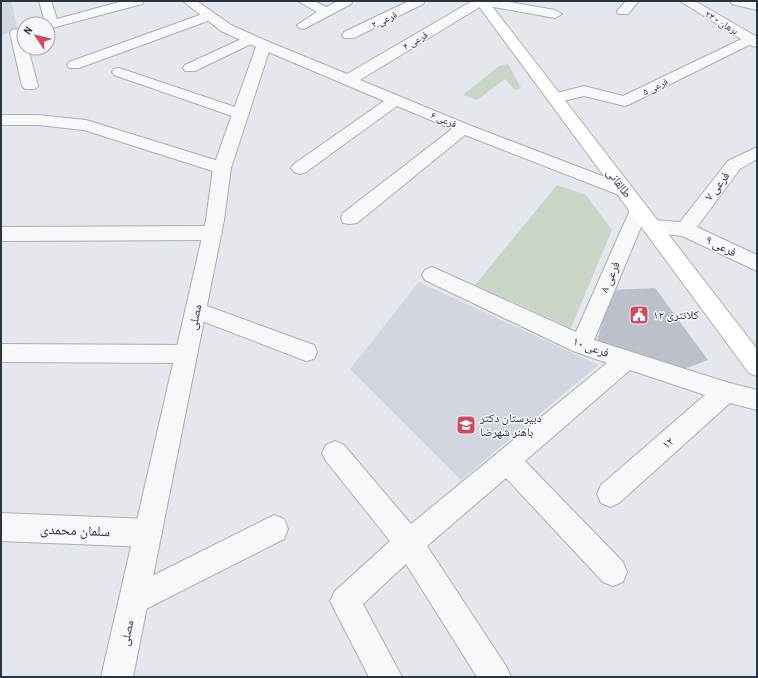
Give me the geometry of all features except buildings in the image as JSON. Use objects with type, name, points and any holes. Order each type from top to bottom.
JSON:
[{"type":"main road","name":"طالقانی","points":[[481,1],[757,366]]},
{"type":"street","points":[[45,1],[48,16]]},
{"type":"street","points":[[56,22],[138,1]]},
{"type":"street","points":[[189,1],[226,28],[257,42]]},
{"type":"street","points":[[304,1],[326,12]]},
{"type":"street","points":[[304,25],[347,1]]},
{"type":"street","points":[[390,1],[413,4]]},
{"type":"street","points":[[481,1],[555,14]]},
{"type":"street","name":"فرعی ۴","points":[[350,79],[481,1]]},
{"type":"street","points":[[623,11],[633,1]]},
{"type":"street","name":"۲۴ - برهان","points":[[686,1],[753,41]]},
{"type":"street","points":[[736,1],[757,6]]},
{"type":"street","name":"فرعی ۲","points":[[349,35],[413,4]]},
{"type":"street","points":[[74,65],[208,16]]},
{"type":"street","name":"فرعی ۵","points":[[554,98],[584,91],[625,101],[753,41]]},
{"type":"street","points":[[190,68],[257,42]]},
{"type":"street","name":"فرعی ۶","points":[[257,42],[350,79],[463,128],[625,191]]},
{"type":"street","name":"مصلی","points":[[117,677],[212,233],[222,168],[241,114],[257,42]]},
{"type":"street","points":[[22,56],[30,86]]},
{"type":"street","points":[[119,72],[241,114]]},
{"type":"street","points":[[300,168],[397,99]]},
{"type":"street","points":[[1,120],[38,120],[86,125],[222,168]]},
{"type":"street","points":[[350,218],[463,128]]},
{"type":"street","name":"فرعی ۷","points":[[685,229],[734,165],[757,152]]},
{"type":"street","name":"فرعی ۸","points":[[581,345],[639,210]]},
{"type":"street","points":[[652,227],[685,229]]},
{"type":"street","name":"فرعی ۹","points":[[685,229],[757,264]]},
{"type":"street","points":[[1,234],[212,233]]},
{"type":"street","name":"فرعی ۱۰","points":[[432,275],[581,345],[726,392],[757,400]]},
{"type":"street","points":[[196,310],[306,352]]},
{"type":"street","points":[[1,353],[186,354]]},
{"type":"street","points":[[386,677],[345,601],[409,543],[626,360]]},
{"type":"street","name":"۱۲","points":[[610,494],[726,392]]},
{"type":"street","points":[[334,453],[409,543],[495,677]]},
{"type":"street","points":[[506,460],[613,572]]},
{"type":"street","name":"سلمان محمدی","points":[[1,527],[148,533]]},
{"type":"street","points":[[134,600],[274,529]]},
{"type":"shaded area","points":[[1,1],[11,1],[16,22],[16,31],[1,35]]},
{"type":"shaded area","name":"دبیرستان دکتر باهنر شهرضا","points":[[419,282],[598,365],[461,480],[350,369]]},
{"type":"green space","points":[[508,64],[521,88],[515,90],[505,79],[477,100],[463,95],[499,66]]},
{"type":"green space","points":[[557,185],[586,195],[612,230],[571,328],[475,285]]},
{"type":"place","name":"کلانتری ۱۲","points":[[639,315]]},
{"type":"place","name":"دبیرستان دکتر باهنر شهرضا","points":[[466,425]]}]
